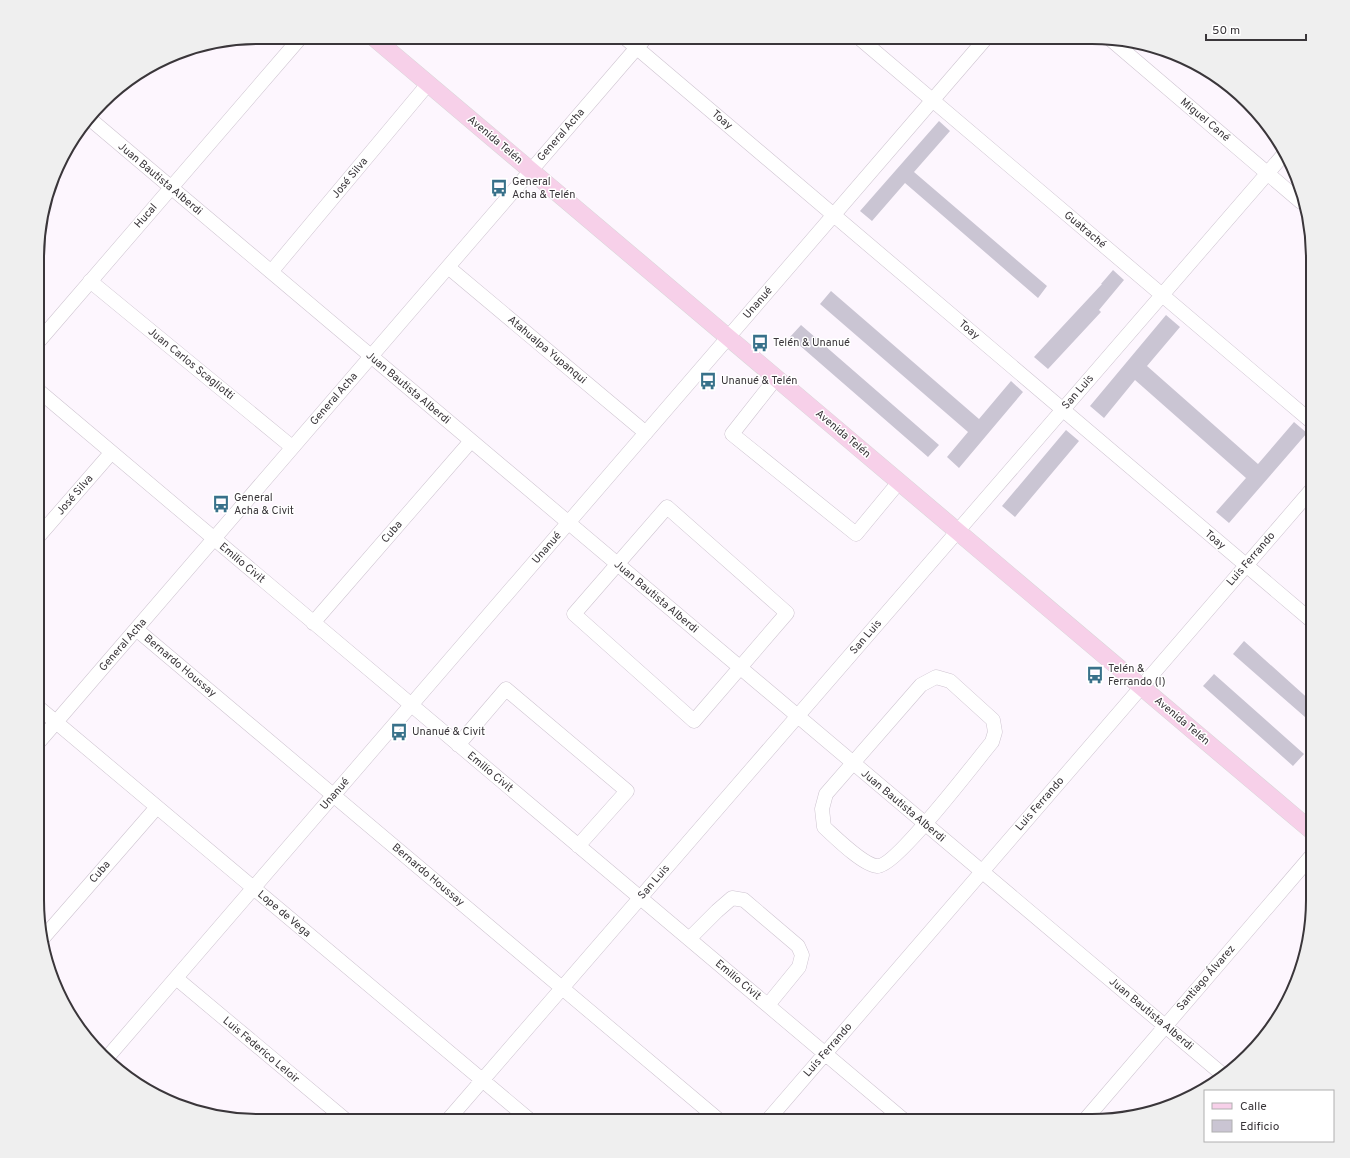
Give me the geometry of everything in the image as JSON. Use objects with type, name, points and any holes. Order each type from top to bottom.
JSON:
[{"type":"main road","name":"Avenida Telén","points":[[381,44],[1306,826]]},
{"type":"street","name":"Hucal","points":[[44,335],[295,44]]},
{"type":"street","name":"General Acha","points":[[44,736],[639,44]]},
{"type":"street","name":"Toay","points":[[643,44],[834,215],[1306,616]]},
{"type":"street","name":"Guatraché","points":[[866,44],[1306,417]]},
{"type":"street","name":"Unanué","points":[[110,1054],[981,44]]},
{"type":"street","name":"Miguel Cané","points":[[1118,46],[1298,199]]},
{"type":"street","name":"José Silva","points":[[271,272],[428,84]]},
{"type":"street","name":"Juan Bautista Alberdi","points":[[93,122],[1219,1072]]},
{"type":"street","name":"San Luis","points":[[453,1114],[1281,157]]},
{"type":"street","name":"Atahualpa Yupanqui","points":[[448,267],[646,434]]},
{"type":"street","name":"Juan Carlos Scagliotti","points":[[90,281],[292,447]]},
{"type":"street","points":[[776,378],[732,434],[856,534],[899,482]]},
{"type":"street","name":"Emilio Civit","points":[[44,396],[897,1114]]},
{"type":"street","name":"Cuba","points":[[313,623],[472,441]]},
{"type":"street","name":"José Silva","points":[[44,530],[111,453]]},
{"type":"street","name":"Luis Ferrando","points":[[773,1114],[1306,496]]},
{"type":"street","points":[[667,507],[787,613],[740,668],[694,721],[574,614],[667,507]]},
{"type":"street","name":"Bernardo Houssay","points":[[136,629],[712,1114]]},
{"type":"street","points":[[936,677],[950,681],[993,720],[995,732],[992,742],[925,824],[887,862],[878,866],[866,863],[824,827],[822,809],[826,794],[921,685],[936,677]]},
{"type":"street","points":[[458,744],[506,689],[627,791],[578,846]]},
{"type":"street","name":"Lope de Vega","points":[[44,712],[523,1114]]},
{"type":"street","name":"Cuba","points":[[47,934],[157,807]]},
{"type":"street","name":"Santiago Álvarez","points":[[1090,1114],[1306,862]]},
{"type":"street","points":[[688,939],[732,898],[744,900],[798,946],[802,955],[799,967],[768,1005]]},
{"type":"street","name":"Luis Federico Leloir","points":[[176,978],[339,1114]]},
{"type":"building","points":[[939,121],[950,131],[914,172],[1047,286],[1038,298],[905,183],[872,221],[860,211]]},
{"type":"building","points":[[1113,270],[1124,280],[1099,310],[1101,312],[1048,369],[1034,357],[1102,284]]},
{"type":"building","points":[[831,291],[979,419],[1011,381],[1023,392],[959,468],[947,457],[968,432],[820,304]]},
{"type":"building","points":[[1166,315],[1180,327],[1147,366],[1258,464],[1294,422],[1306,432],[1306,434],[1229,523],[1216,512],[1246,478],[1135,380],[1104,418],[1090,406]]},
{"type":"building","points":[[801,325],[939,445],[928,457],[790,337]]},
{"type":"building","points":[[1066,430],[1079,441],[1015,517],[1002,506]]},
{"type":"building","points":[[1244,641],[1306,697],[1306,718],[1233,654]]},
{"type":"building","points":[[1214,674],[1304,754],[1293,766],[1203,686]]},
{"type":"place","name":"General Acha & Telén","points":[[499,188]]},
{"type":"place","name":"Telén & Unanué","points":[[760,343]]},
{"type":"place","name":"Unanué & Telén","points":[[708,381]]},
{"type":"place","name":"General Acha & Civit","points":[[221,504]]},
{"type":"place","name":"Telén & Ferrando (I)","points":[[1095,675]]},
{"type":"place","name":"Unanué & Civit","points":[[399,732]]}]
